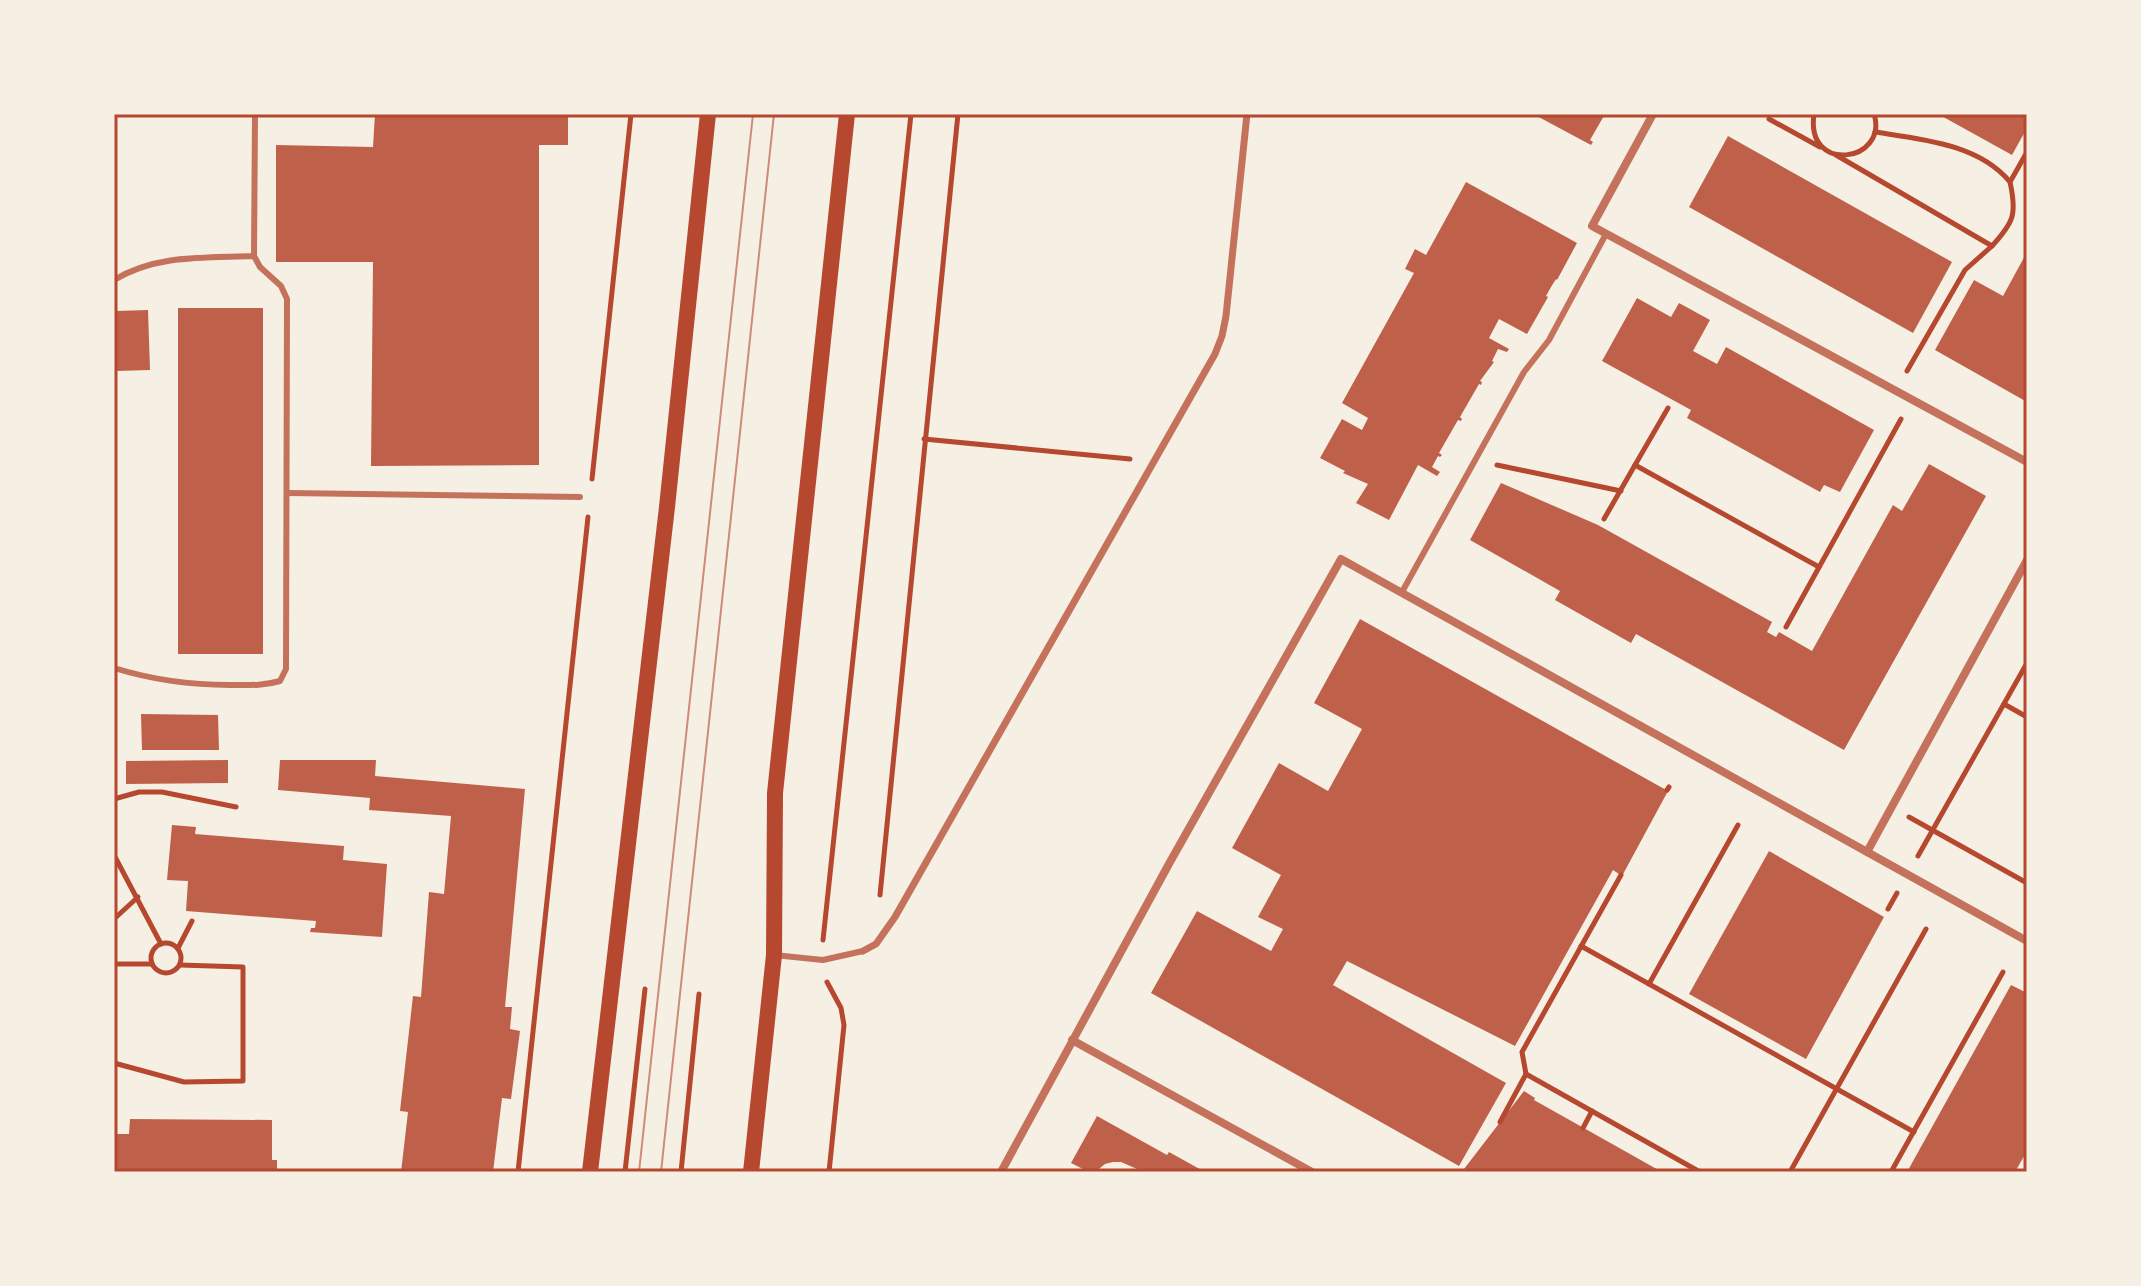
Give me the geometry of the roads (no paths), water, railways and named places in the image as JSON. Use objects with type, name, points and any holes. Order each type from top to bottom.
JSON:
[{"type":"main road","points":[[590,1172],[708,114]]},
{"type":"main road","points":[[751,1172],[774,955],[775,793],[847,114]]},
{"type":"street","points":[[863,951],[876,944],[895,917],[1215,354],[1222,336],[1247,114]]},
{"type":"street","points":[[1653,114],[1592,226],[2027,462]]},
{"type":"street","points":[[1001,1172],[1341,559],[2027,941]]},
{"type":"street","points":[[1867,852],[2027,560]]},
{"type":"street","points":[[1072,1040],[1312,1172]]},
{"type":"lane","points":[[114,668],[195,685],[266,685],[280,681],[286,669],[287,299],[281,286],[260,267],[254,256],[255,114]]},
{"type":"lane","points":[[1402,592],[1524,372],[1549,340],[1606,234]]},
{"type":"lane","points":[[114,280],[145,265],[170,259],[254,256]]},
{"type":"lane","points":[[287,493],[580,497]]},
{"type":"lane","points":[[774,955],[823,960],[863,951]]},
{"type":"tram line","points":[[639,1172],[753,114]]},
{"type":"tram line","points":[[661,1172],[774,114]]}]
